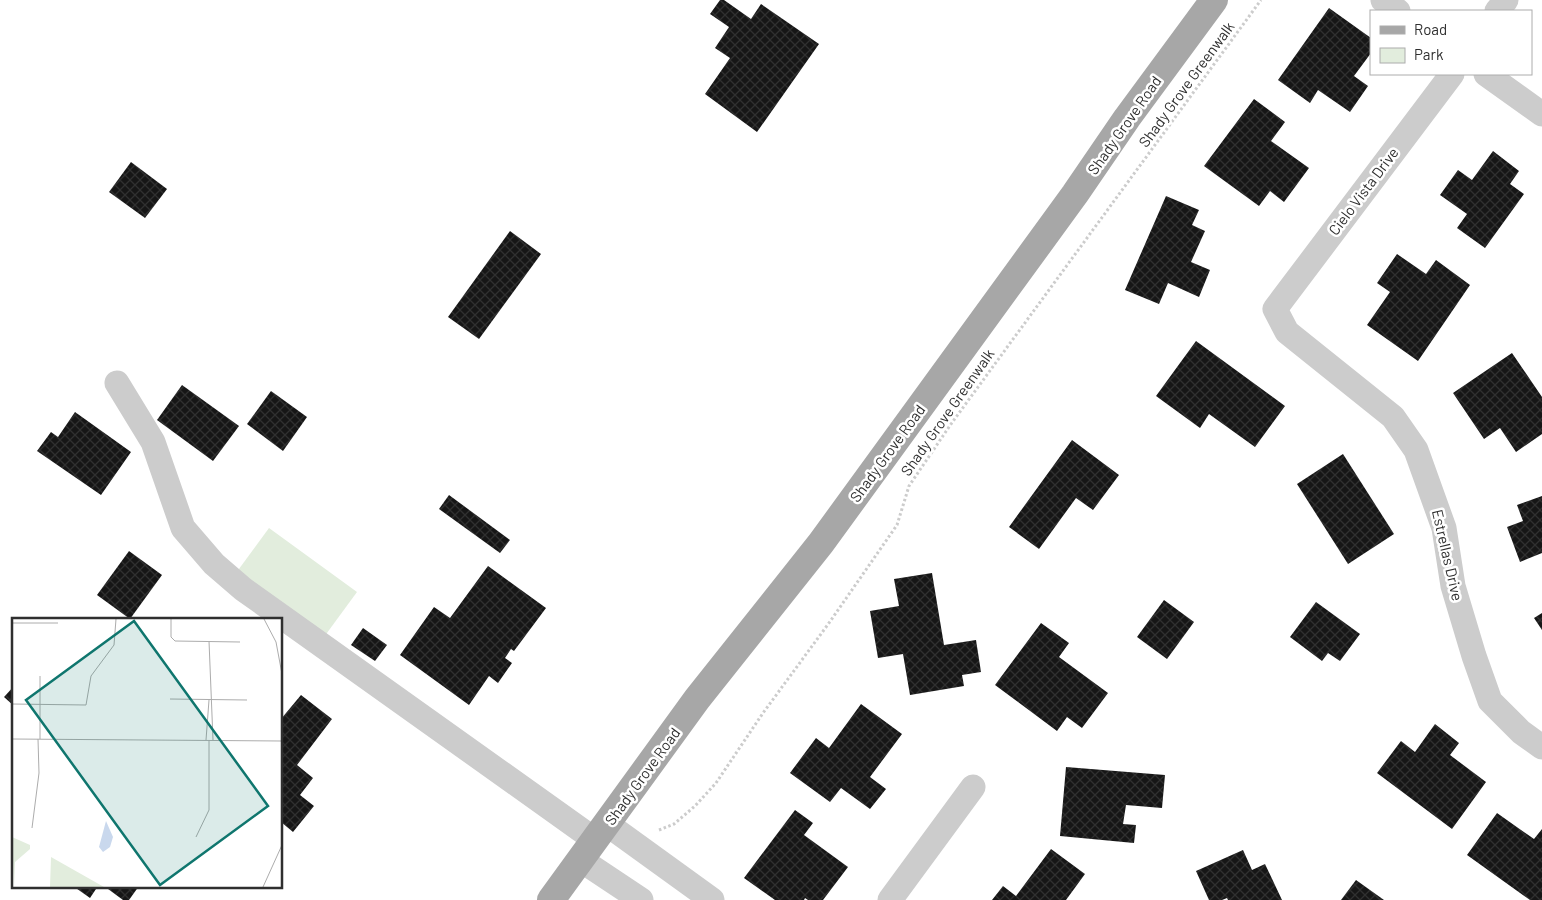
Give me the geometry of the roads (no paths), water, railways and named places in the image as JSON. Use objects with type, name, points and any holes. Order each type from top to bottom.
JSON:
[{"type":"main road","name":"Shady Grove Road","points":[[551,900],[698,699],[821,543],[1214,0]]},
{"type":"street","points":[[1382,0],[1397,10]]},
{"type":"street","name":"Cielo Vista Drive","points":[[1275,309],[1451,75]]},
{"type":"street","points":[[1487,75],[1542,114]]},
{"type":"street","name":"Estrellas Drive","points":[[1275,309],[1288,332],[1394,417],[1416,450],[1444,528],[1453,586],[1474,656],[1490,700],[1521,732],[1542,747]]},
{"type":"street","points":[[116,383],[153,442],[183,528],[214,564],[243,589],[594,841],[641,900]]},
{"type":"street","points":[[890,900],[973,787]]},
{"type":"street","points":[[594,841],[638,846],[712,900]]}]
